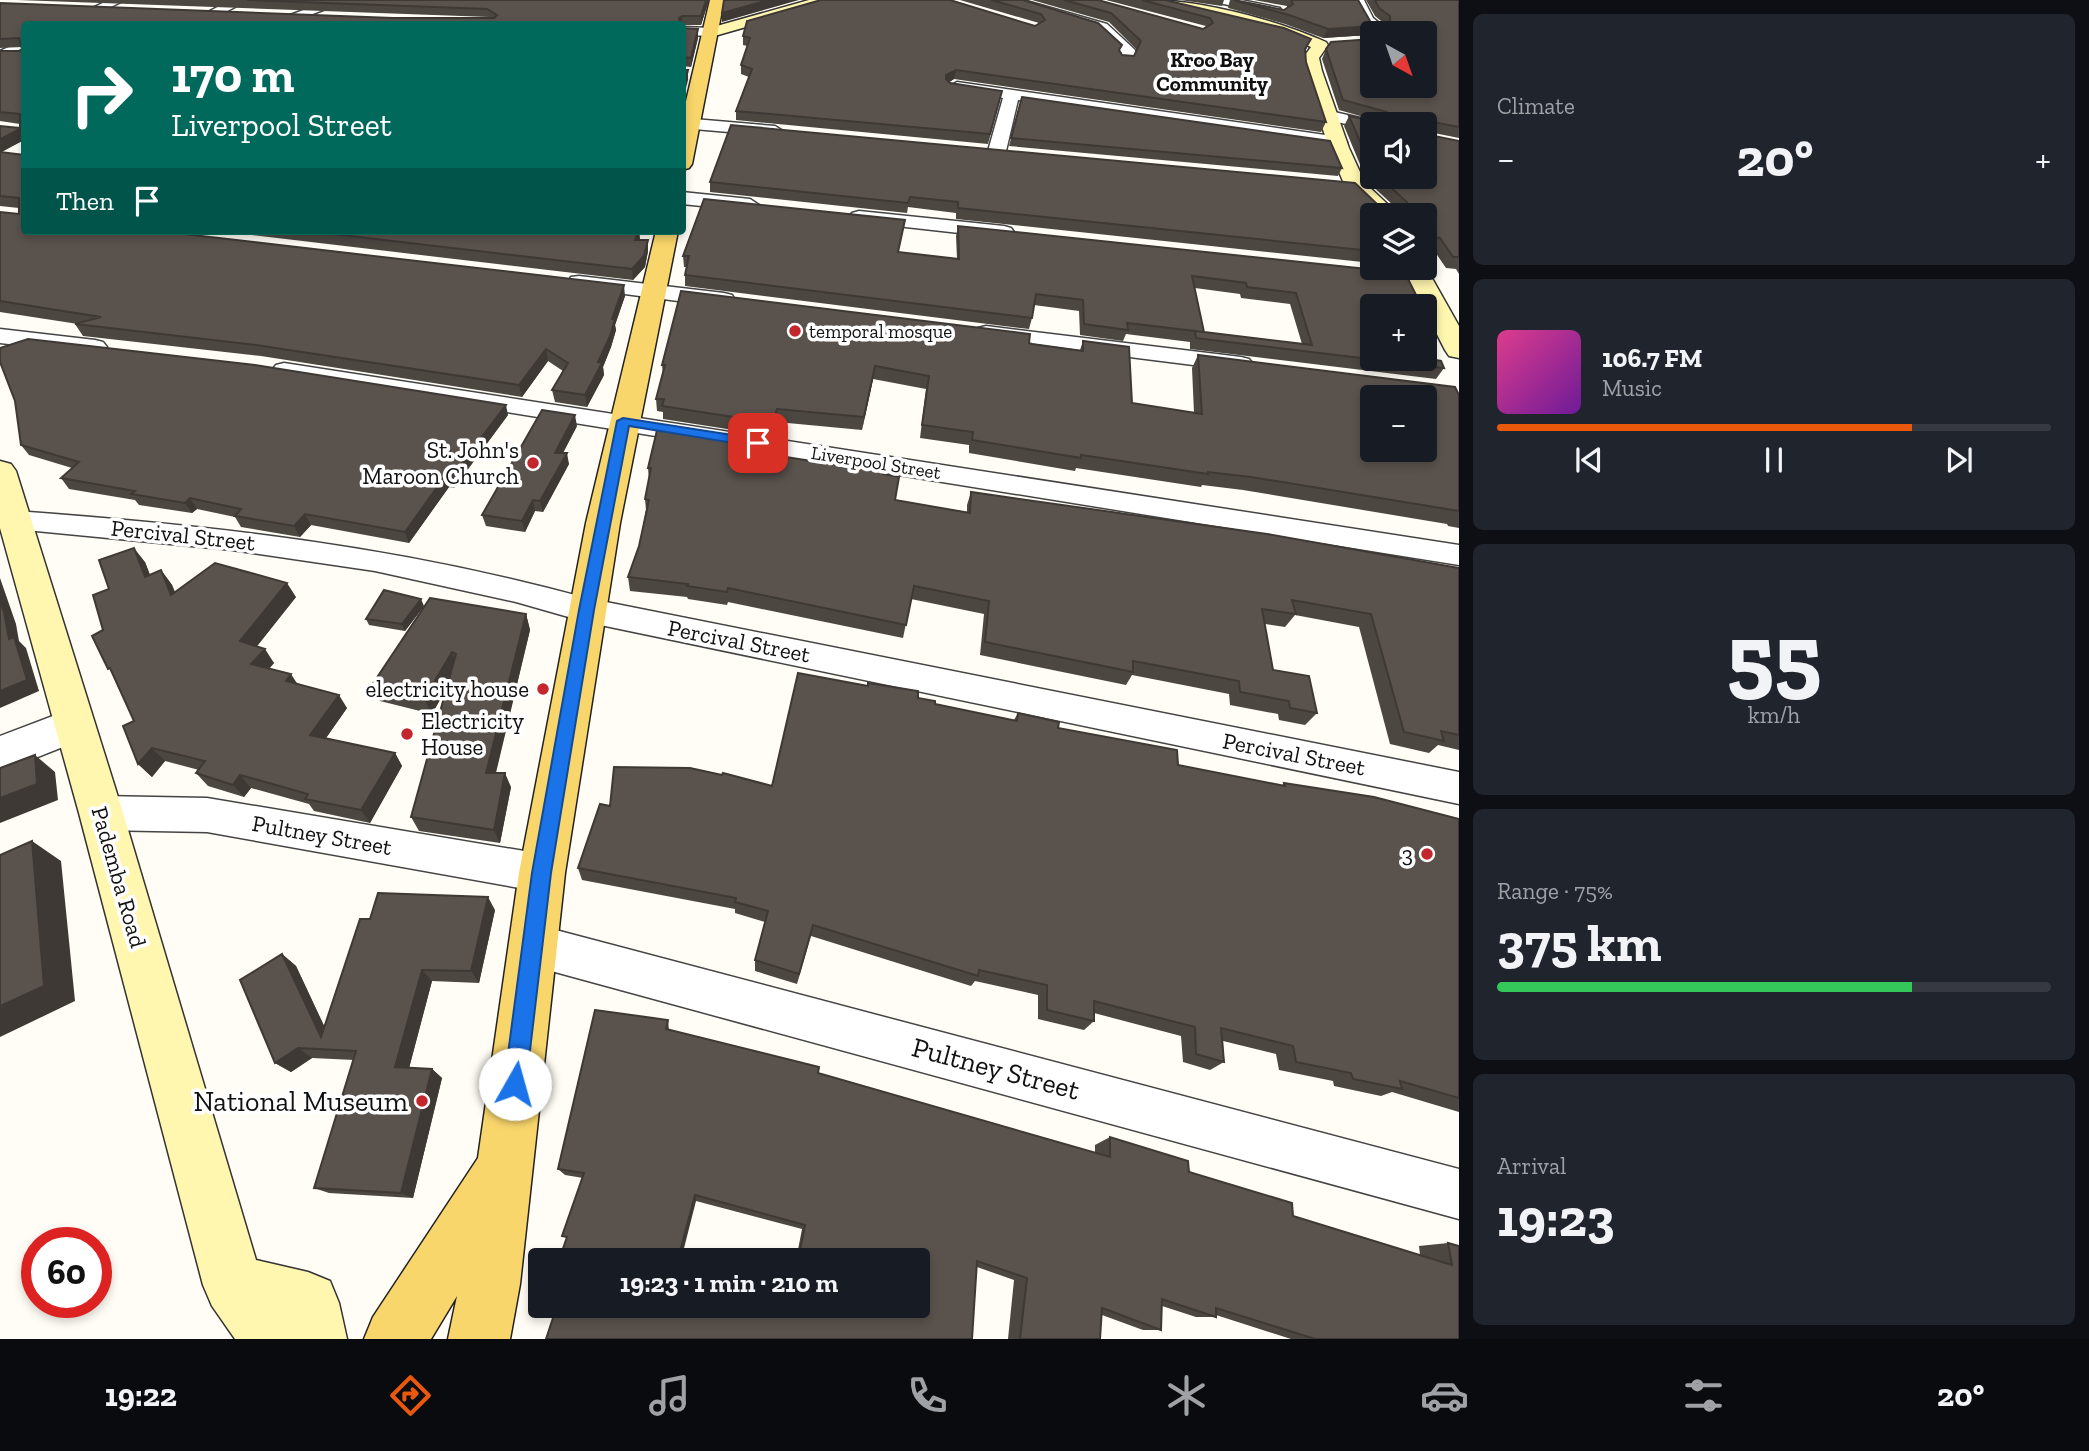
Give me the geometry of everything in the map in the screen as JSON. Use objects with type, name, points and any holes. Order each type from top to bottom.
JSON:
[{"type":"main road","points":[[686,123],[691,74],[712,32],[717,0]]},
{"type":"main road","points":[[712,32],[825,0]]},
{"type":"main road","points":[[1155,0],[1286,30],[1326,44],[1311,58],[1339,142],[1349,186],[1372,203]]},
{"type":"main road","points":[[479,1339],[505,1168],[541,873],[586,610],[623,421],[666,235]]},
{"type":"main road","points":[[1413,280],[1459,350]]},
{"type":"main road","name":"Pademba Road","points":[[0,471],[101,813],[233,1284],[265,1325],[265,1339]]},
{"type":"main road","points":[[395,1339],[505,1168]]},
{"type":"main road","points":[[233,1284],[309,1303],[316,1339]]},
{"type":"street","points":[[239,14],[206,13],[242,0]]},
{"type":"street","points":[[331,19],[286,17],[343,0]]},
{"type":"street","points":[[1009,0],[1102,27],[1129,52],[1126,60]]},
{"type":"street","points":[[1223,0],[1281,12]]},
{"type":"street","points":[[1358,0],[1369,21]]},
{"type":"street","points":[[61,9],[96,10],[121,5]]},
{"type":"street","points":[[72,21],[96,10]]},
{"type":"street","points":[[686,31],[712,32]]},
{"type":"street","points":[[954,87],[1130,110],[1339,142]]},
{"type":"street","points":[[997,151],[1011,96]]},
{"type":"street","points":[[1326,105],[1360,120]]},
{"type":"street","points":[[686,123],[796,133]]},
{"type":"street","points":[[686,198],[766,207]]},
{"type":"street","points":[[835,214],[1030,235]]},
{"type":"street","points":[[558,280],[752,303]]},
{"type":"street","points":[[960,329],[1265,368]]},
{"type":"street","points":[[0,336],[124,350]]},
{"type":"street","name":"Liverpool Street","points":[[261,366],[1459,555]]},
{"type":"street","name":"Percival Street","points":[[15,521],[157,530],[286,545],[439,572],[586,610],[1459,788]]},
{"type":"street","points":[[0,754],[74,725]]},
{"type":"street","name":"Pultney Street","points":[[101,813],[207,815],[541,873]]},
{"type":"street","name":"Pultney Street","points":[[533,946],[1106,1097],[1459,1194]]},
{"type":"building","points":[[247,0],[706,0],[701,16],[682,16],[680,21],[21,21],[21,45],[19,38],[0,39],[0,3],[393,18],[494,18],[497,15],[487,9]]},
{"type":"building","points":[[724,0],[769,0],[722,13]]},
{"type":"building","points":[[821,0],[950,0],[1035,26],[1045,20],[1041,14],[991,0],[1023,0],[1098,23],[1122,45],[1119,50],[1122,55],[1134,56],[1141,41],[1111,13],[1064,0],[1098,0],[1203,29],[1213,23],[1210,18],[1142,0],[1165,0],[1284,28],[1311,39],[1305,49],[1306,62],[1326,122],[956,70],[946,75],[950,83],[1002,91],[990,134],[736,111],[752,69],[741,65],[750,38],[743,36],[747,21]]},
{"type":"building","points":[[1234,0],[1284,10],[1293,4],[1291,0],[1358,0],[1370,21],[1360,21],[1360,27],[1328,29]]},
{"type":"building","points":[[1375,0],[1459,0],[1459,127],[1437,123],[1437,112],[1387,112],[1343,100],[1326,49],[1331,42],[1360,40],[1360,98],[1437,98],[1437,21],[1390,21],[1390,16],[1379,8]]},
{"type":"building","points":[[686,28],[698,29],[691,58],[686,57]]},
{"type":"building","points":[[21,50],[21,128],[0,139],[0,126],[20,128],[20,114],[0,112],[0,51]]},
{"type":"building","points":[[1022,97],[1330,141],[1342,168],[1011,138]]},
{"type":"building","points":[[1349,116],[1360,118],[1360,141]]},
{"type":"building","points":[[731,125],[1355,183],[1376,203],[1360,203],[1360,250],[958,208],[958,202],[910,197],[908,203],[710,182]]},
{"type":"building","points":[[1437,137],[1459,141],[1459,257],[1453,257],[1437,238],[1437,203],[1407,202],[1392,189],[1437,189]]},
{"type":"building","points":[[0,152],[21,155],[21,235],[193,235],[624,285],[612,319],[615,319],[610,336],[598,362],[602,363],[585,395],[552,390],[568,363],[546,349],[519,385],[256,345],[75,324],[101,317],[0,301],[0,212],[19,214],[19,198],[0,196]]},
{"type":"building","points":[[704,199],[905,220],[898,252],[959,259],[958,226],[1360,268],[1360,280],[1408,280],[1416,294],[1360,294],[1360,358],[1196,338],[1195,331],[1312,345],[1296,293],[1247,287],[1246,283],[1192,276],[1204,332],[1127,323],[1128,330],[1084,324],[1083,300],[1036,294],[1032,318],[685,275],[689,256],[683,256]]},
{"type":"building","points":[[341,235],[637,235],[635,240],[648,240],[644,256],[632,269]]},
{"type":"building","points":[[681,291],[1030,334],[1029,343],[1032,344],[1083,351],[1083,341],[1129,347],[1132,403],[1202,414],[1198,355],[1455,387],[1459,395],[1459,511],[1251,477],[1208,474],[1081,455],[1081,458],[972,440],[973,432],[922,425],[929,376],[875,366],[864,417],[777,409],[772,423],[662,406],[664,399],[656,399],[665,365],[662,365]]},
{"type":"building","points":[[28,339],[255,365],[506,405],[451,477],[445,476],[405,532],[305,514],[294,526],[235,516],[241,509],[190,498],[185,503],[61,478],[79,462],[21,445],[15,401],[0,362],[0,348]]},
{"type":"building","points":[[1437,360],[1441,361],[1444,368],[1437,367]]},
{"type":"building","points":[[542,410],[575,415],[555,453],[567,453],[540,501],[533,500],[522,521],[482,515]]},
{"type":"building","points":[[658,426],[765,443],[761,453],[850,467],[852,460],[885,464],[883,474],[899,477],[895,500],[970,513],[971,492],[1267,534],[1459,568],[1459,735],[1441,731],[1444,741],[1404,732],[1371,614],[1292,600],[1296,614],[1262,609],[1273,670],[1309,676],[1317,713],[1290,708],[1289,701],[1240,692],[1239,681],[1133,661],[1133,672],[985,642],[989,601],[914,586],[906,625],[728,588],[727,592],[628,577],[639,546],[649,500],[645,499],[651,468],[648,468]]},
{"type":"building","points":[[134,548],[145,577],[161,570],[171,595],[215,563],[287,583],[240,641],[265,649],[251,664],[291,674],[286,681],[339,695],[310,735],[395,753],[361,810],[305,799],[308,794],[240,775],[233,785],[196,773],[205,761],[152,748],[138,764],[123,726],[134,721],[92,636],[103,630],[93,595],[109,589],[99,560]]},
{"type":"building","points":[[384,590],[421,599],[402,624],[366,619]]},
{"type":"building","points":[[430,598],[526,614],[486,773],[505,773],[494,830],[411,817],[456,654],[452,652],[424,699],[372,685]]},
{"type":"building","points":[[0,600],[9,639],[14,637],[27,680],[0,691]]},
{"type":"building","points":[[798,673],[868,686],[868,683],[918,691],[918,698],[935,701],[935,704],[1017,721],[1018,713],[1059,722],[1058,728],[1177,750],[1178,765],[1285,786],[1284,783],[1374,797],[1459,819],[1459,1098],[1400,1081],[1402,1089],[1353,1079],[1351,1073],[1296,1062],[1293,1046],[1221,1028],[1224,1062],[1196,1054],[1195,1027],[1094,1001],[1094,1021],[1047,1010],[1047,985],[979,970],[978,976],[813,925],[799,974],[755,960],[768,911],[735,902],[736,898],[578,868],[600,804],[610,806],[614,767],[690,768],[722,775],[723,773],[772,786]]},
{"type":"building","points":[[35,755],[37,784],[0,798],[0,768]]},
{"type":"building","points":[[32,841],[44,986],[0,1006],[0,855]]},
{"type":"building","points":[[378,893],[488,897],[471,971],[422,970],[395,1067],[432,1069],[401,1193],[314,1188],[356,1051],[298,1048],[275,1063],[240,980],[282,954],[321,1037],[360,919],[370,919]]},
{"type":"building","points":[[595,1010],[668,1020],[666,1029],[819,1067],[818,1073],[1110,1157],[1110,1137],[1188,1161],[1189,1172],[1292,1203],[1293,1216],[1452,1265],[1448,1243],[1459,1246],[1459,1339],[1315,1339],[1216,1308],[1216,1317],[1162,1299],[1161,1330],[1102,1308],[1100,1339],[1020,1339],[1027,1278],[977,1261],[972,1339],[546,1339],[553,1318],[930,1318],[930,1248],[800,1248],[805,1225],[695,1195],[681,1248],[563,1248],[567,1237],[562,1236],[584,1173],[558,1169]]},
{"type":"place","name":"temporal mosque","points":[[795,331]]},
{"type":"place","name":"St. John's Maroon Church","points":[[533,463]]},
{"type":"place","name":"electricity house","points":[[543,689]]},
{"type":"place","name":"Electricity House","points":[[407,734]]},
{"type":"place","name":"3","points":[[1427,854]]},
{"type":"place","name":"National Museum","points":[[422,1101]]},
{"type":"district","name":"Kroo Bay Community","points":[[1212,72]]},
{"type":"route","points":[[515,1084],[541,873],[586,610],[623,421],[758,443]]}]
